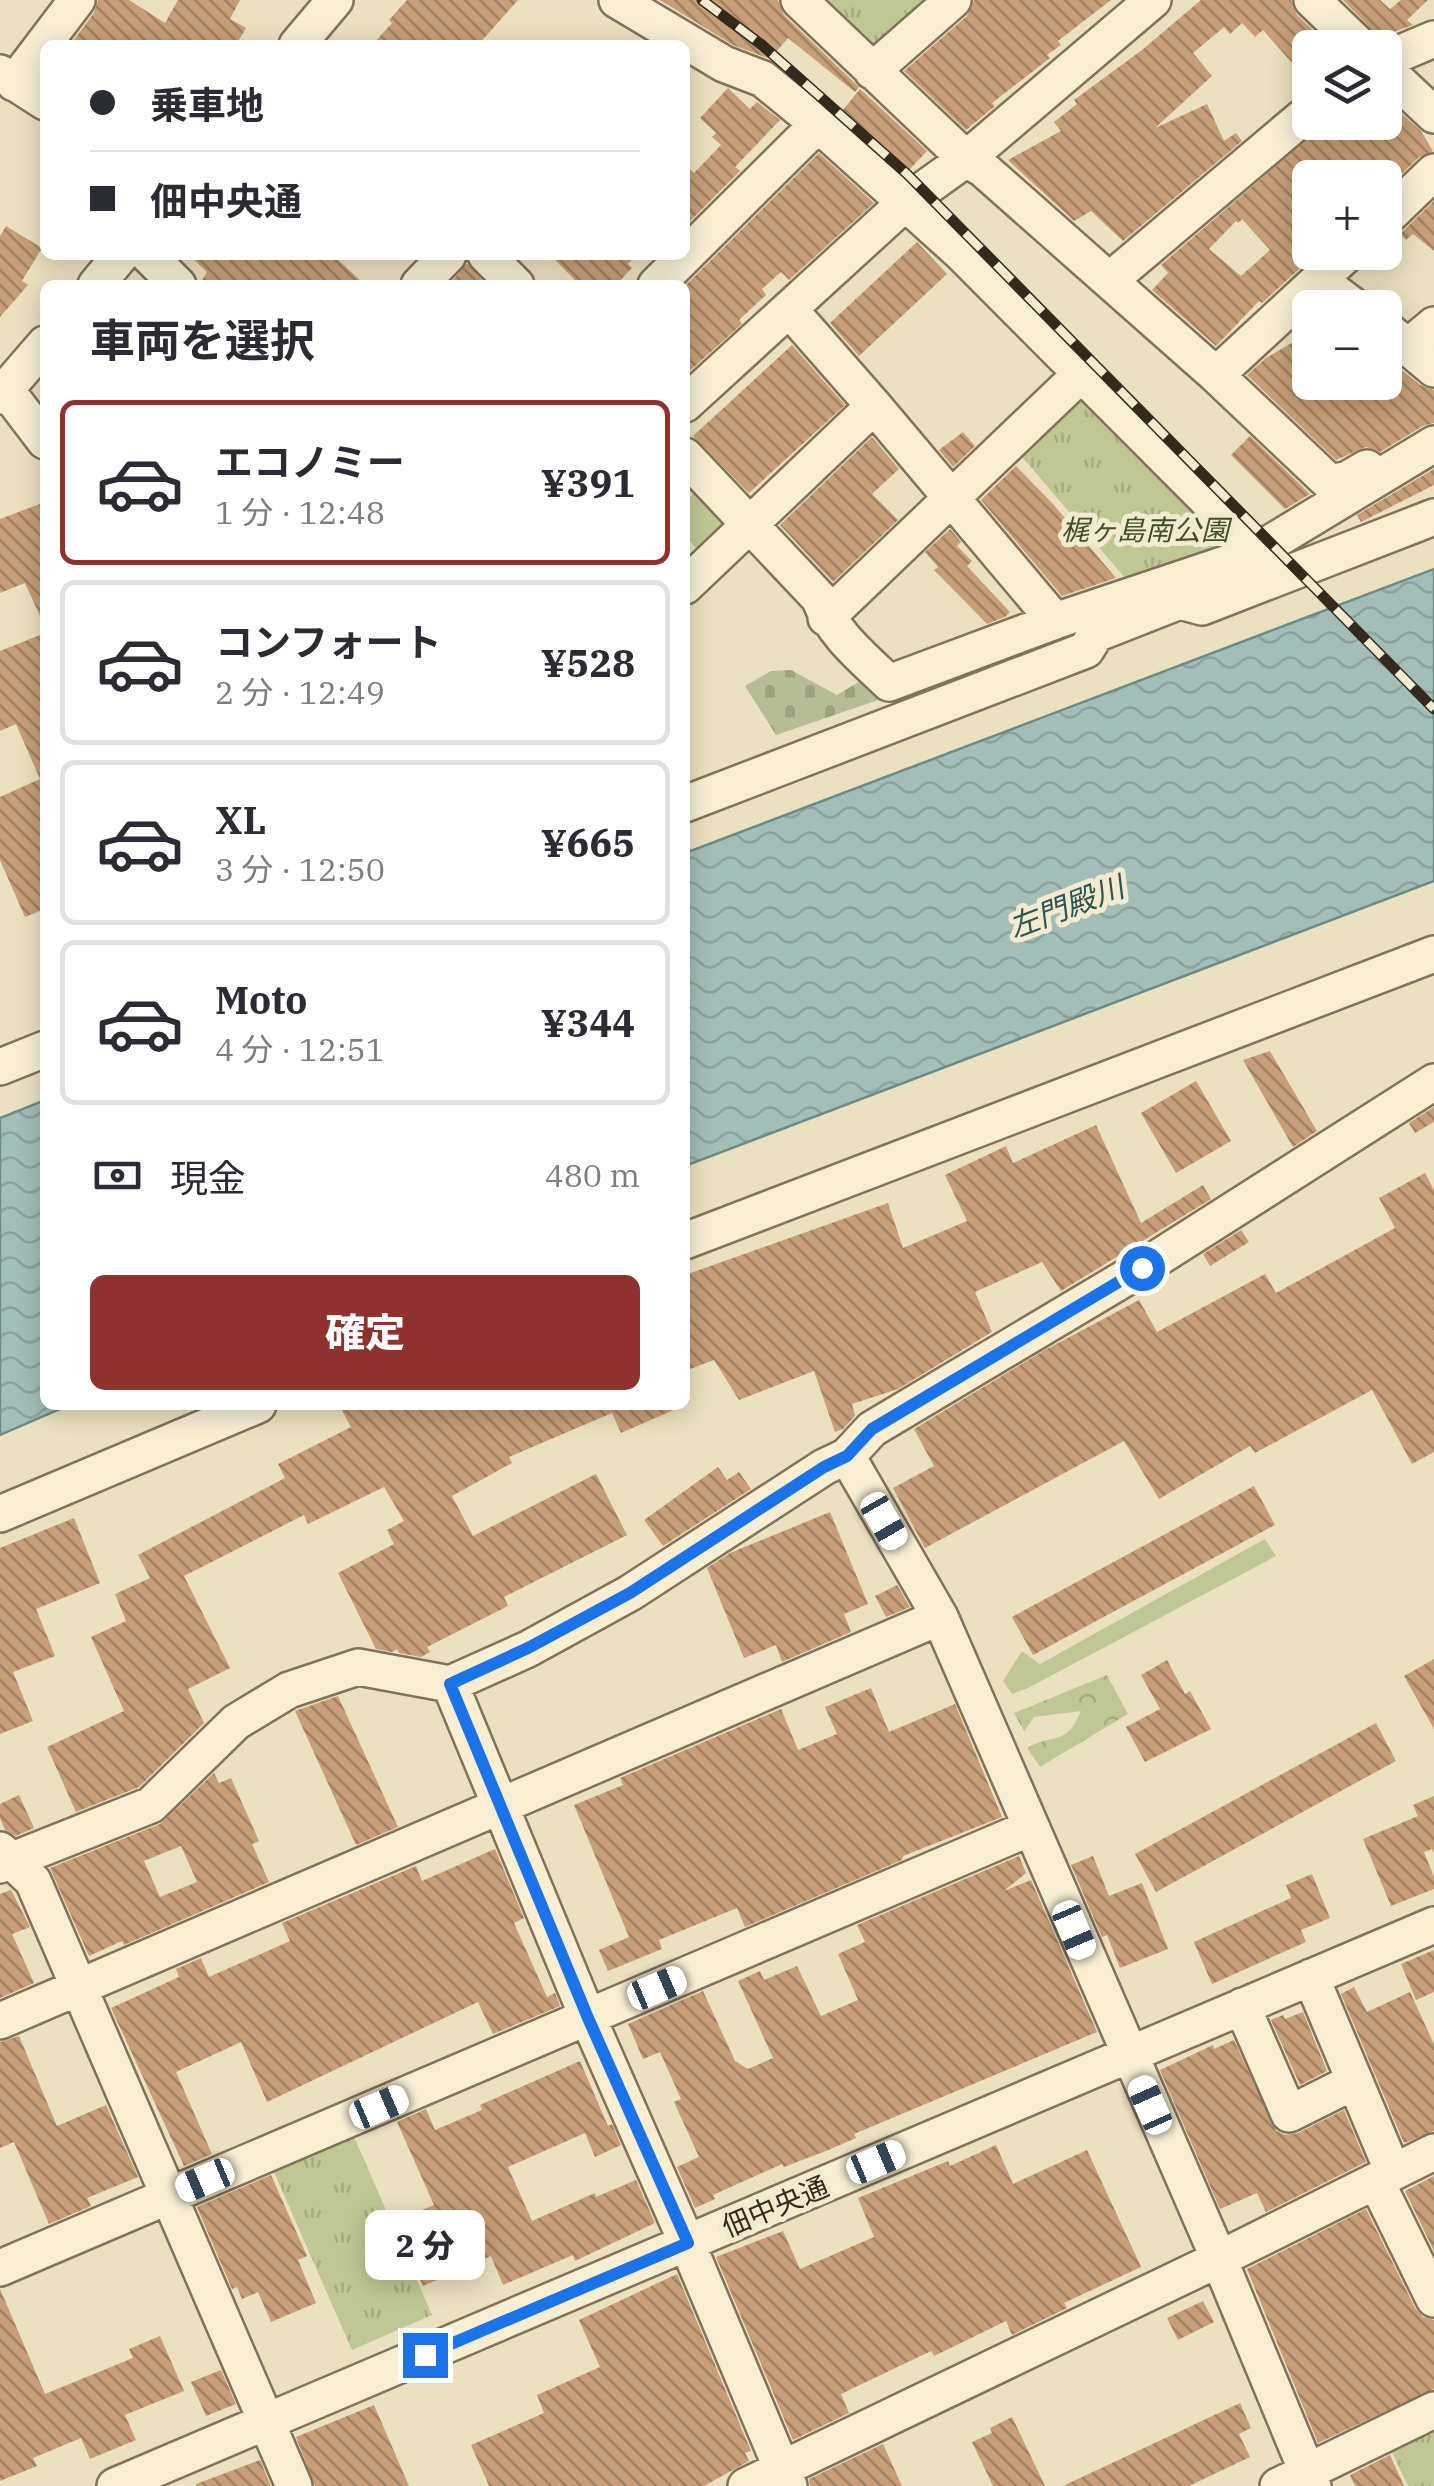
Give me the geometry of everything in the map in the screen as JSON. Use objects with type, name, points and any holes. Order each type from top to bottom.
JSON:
[{"type":"street","points":[[41,40],[76,0]]},
{"type":"street","points":[[301,40],[335,0]]},
{"type":"street","points":[[618,0],[654,37]]},
{"type":"street","points":[[798,0],[966,159],[983,169],[1110,280],[1330,483],[1348,479],[1434,431]]},
{"type":"street","points":[[872,71],[953,0]]},
{"type":"street","points":[[690,399],[906,202],[966,159],[1153,0]]},
{"type":"street","points":[[1312,0],[1343,30]]},
{"type":"street","points":[[1402,52],[1434,39]]},
{"type":"street","points":[[40,41],[7,78],[40,99]]},
{"type":"street","points":[[690,51],[763,79],[818,124],[906,202],[1082,374],[1256,553],[1272,563],[1096,634],[1086,650],[690,802]]},
{"type":"street","points":[[1402,86],[1434,115]]},
{"type":"street","points":[[690,251],[818,124]]},
{"type":"street","points":[[1110,280],[1292,126]]},
{"type":"street","points":[[1402,202],[1434,172]]},
{"type":"street","points":[[100,280],[117,260]]},
{"type":"street","points":[[153,260],[173,280]]},
{"type":"street","points":[[424,280],[443,260]]},
{"type":"street","points":[[491,260],[511,280]]},
{"type":"street","points":[[661,280],[681,260]]},
{"type":"street","points":[[1216,375],[1331,270]]},
{"type":"street","points":[[1320,281],[1332,290]]},
{"type":"street","points":[[789,309],[1055,622]]},
{"type":"street","points":[[40,350],[3,393],[40,435]]},
{"type":"street","points":[[826,618],[1082,374]]},
{"type":"street","points":[[690,581],[874,406]]},
{"type":"street","points":[[690,461],[818,598],[826,618],[858,655],[889,683],[1256,553],[1434,444]]},
{"type":"street","points":[[1180,601],[1202,607],[1434,518]]},
{"type":"street","points":[[690,1239],[1434,954]]},
{"type":"street","points":[[0,1067],[40,1052]]},
{"type":"street","points":[[4,1859],[150,1805],[236,1722],[289,1690],[358,1667],[450,1684],[528,1648],[630,1593],[847,1456],[872,1429],[1142,1268],[1434,1082]]},
{"type":"street","points":[[0,1514],[246,1410]]},
{"type":"street","points":[[847,1456],[940,1617],[1219,2259],[1299,2481],[1434,2410]]},
{"type":"street","points":[[0,2021],[940,1617]]},
{"type":"street","points":[[450,1684],[588,2018],[786,2478]]},
{"type":"street","points":[[0,2268],[1030,1828]]},
{"type":"street","points":[[4,1859],[32,1881],[294,2486]]},
{"type":"street","name":"佃中央通","points":[[115,2486],[1434,1924]]},
{"type":"street","points":[[1311,1977],[1355,2081],[1384,2176],[1434,2299]]},
{"type":"street","points":[[1242,2006],[1289,2114],[1355,2081]]},
{"type":"street","points":[[746,2486],[786,2478],[1434,2152]]},
{"type":"green space","points":[[817,0],[938,0],[880,50],[865,50]]},
{"type":"green space","name":"梶ヶ島南公園","points":[[1089,400],[1223,543],[1221,553],[1130,584],[1019,453],[1073,401]]},
{"type":"green space","points":[[699,489],[729,522],[702,555],[690,542],[690,497]]},
{"type":"green space","points":[[791,670],[837,695],[870,675],[890,696],[776,735],[745,686],[771,671]]},
{"type":"green space","points":[[1265,1539],[1276,1556],[1028,1688],[1012,1694],[1003,1681],[1022,1651],[1040,1664]]},
{"type":"green space","points":[[1107,1675],[1128,1714],[1040,1767],[1027,1748],[1065,1734],[1081,1711],[1034,1717],[1024,1731],[1014,1713]]},
{"type":"green space","points":[[354,2137],[432,2315],[352,2350],[274,2172]]},
{"type":"green space","points":[[1434,2428],[1434,2486],[1408,2486],[1390,2448]]},
{"type":"water","name":"左門殿川","points":[[1434,569],[1434,881],[690,1164],[690,851]]},
{"type":"water","points":[[40,1102],[40,1410],[58,1410],[0,1435],[0,1118]]},
{"type":"building","points":[[98,0],[129,0],[165,23],[178,0],[240,0],[230,19],[246,28],[239,40],[74,40],[94,13]]},
{"type":"building","points":[[407,0],[518,0],[482,40],[377,40],[392,23],[389,20]]},
{"type":"building","points":[[660,0],[778,0],[784,15],[859,87],[855,92],[788,38],[770,59],[733,45]]},
{"type":"building","points":[[974,0],[1111,0],[1058,41],[1061,45],[1047,55],[1050,58],[992,103],[995,106],[966,130],[904,71],[967,16]]},
{"type":"building","points":[[1201,0],[1291,0],[1297,15],[1313,30],[1292,30],[1292,63],[1263,30],[1255,37],[1242,23],[1230,34],[1224,27],[1193,53],[1212,76],[1155,128],[1207,104],[1224,141],[1236,133],[1242,141],[1123,241],[1091,211],[1074,221],[1008,160],[1061,131],[1054,122],[1077,104],[1074,100]]},
{"type":"building","points":[[1343,0],[1380,0],[1390,9],[1401,0],[1428,0],[1407,20],[1413,25],[1399,30],[1372,30]]},
{"type":"building","points":[[728,88],[750,109],[757,102],[780,120],[735,167],[740,171],[690,221],[690,169],[694,173],[721,145],[712,137],[716,133],[700,118]]},
{"type":"building","points":[[860,89],[927,151],[905,174],[839,115]]},
{"type":"building","points":[[1402,114],[1421,131],[1433,151],[1419,157],[1402,174],[1402,160],[1292,160],[1292,270],[1298,270],[1262,303],[1259,301],[1216,346],[1152,290],[1168,273],[1161,265],[1306,140],[1402,140]],"holes":[[[1242,219],[1270,250],[1241,276],[1209,249]]]},
{"type":"building","points":[[819,153],[874,203],[789,280],[781,272],[762,289],[766,295],[739,320],[742,324],[690,371],[690,281]]},
{"type":"building","points":[[1434,201],[1434,251],[1413,234],[1406,240],[1402,232]]},
{"type":"building","points":[[6,226],[40,247],[40,251],[22,281],[28,285],[0,317],[0,236]]},
{"type":"building","points":[[917,242],[947,274],[859,356],[830,323]]},
{"type":"building","points":[[194,260],[338,260],[360,280],[202,280],[207,272]]},
{"type":"building","points":[[555,260],[632,260],[628,264],[632,268],[621,280],[575,280]]},
{"type":"building","points":[[468,264],[482,280],[453,280]]},
{"type":"building","points":[[1292,343],[1292,400],[1402,400],[1402,370],[1420,385],[1434,390],[1434,423],[1380,452],[1366,447],[1336,460],[1247,375]]},
{"type":"building","points":[[792,345],[845,405],[749,493],[693,436]]},
{"type":"building","points":[[963,432],[975,446],[953,467],[939,450]]},
{"type":"building","points":[[1250,436],[1310,494],[1285,509],[1231,455]]},
{"type":"building","points":[[872,437],[899,469],[872,494],[898,520],[833,582],[780,525]]},
{"type":"building","points":[[1016,466],[1116,578],[1062,596],[981,500]]},
{"type":"building","points":[[1434,469],[1434,485],[1361,522],[1357,515]]},
{"type":"building","points":[[40,504],[40,616],[25,583],[0,593],[0,519]]},
{"type":"building","points":[[950,529],[961,542],[957,546],[972,561],[967,566],[1010,612],[1005,617],[987,624],[934,570],[938,567],[925,552]]},
{"type":"building","points":[[40,635],[40,779],[16,724],[0,731],[0,651]]},
{"type":"building","points":[[40,779],[40,911],[25,917],[0,860],[0,797]]},
{"type":"building","points":[[1270,1051],[1317,1131],[1293,1147],[1243,1060]]},
{"type":"building","points":[[1196,1081],[1231,1141],[1176,1173],[1141,1113]]},
{"type":"building","points":[[1434,1107],[1434,1122],[1415,1133],[1409,1123]]},
{"type":"building","points":[[1096,1125],[1141,1223],[1203,1185],[1211,1199],[1061,1291],[1042,1262],[975,1292],[992,1332],[898,1389],[852,1404],[855,1416],[835,1432],[814,1371],[739,1400],[714,1360],[690,1369],[690,1273],[888,1203],[903,1248],[967,1221],[945,1175],[1006,1146],[1013,1163]]},
{"type":"building","points":[[1425,1173],[1434,1190],[1434,1452],[1412,1464],[1372,1390],[1255,1453],[1250,1446],[1159,1499],[1124,1441],[925,1548],[893,1488],[934,1466],[914,1429],[1045,1350],[1139,1300],[1157,1332],[1265,1274],[1276,1293],[1395,1228],[1379,1198]]},
{"type":"building","points":[[1241,1230],[1249,1242],[1210,1266],[1203,1254]]},
{"type":"building","points":[[342,1410],[674,1410],[621,1433],[612,1413],[509,1457],[512,1463],[452,1496],[473,1536],[596,1474],[627,1535],[504,1597],[508,1606],[427,1647],[430,1652],[421,1657],[399,1653],[397,1649],[376,1649],[338,1573],[394,1544],[387,1530],[404,1521],[384,1487],[308,1524],[304,1515],[184,1576],[230,1668],[188,1689],[204,1723],[139,1787],[76,1812],[47,1747],[124,1711],[91,1637],[126,1621],[115,1594],[150,1578],[138,1555],[285,1478],[278,1464],[351,1427]]},
{"type":"building","points":[[718,1467],[727,1480],[739,1472],[751,1489],[663,1546],[644,1520]]},
{"type":"building","points":[[1254,1486],[1275,1525],[1033,1655],[1012,1617]]},
{"type":"building","points":[[830,1512],[868,1604],[844,1614],[851,1632],[782,1662],[776,1645],[744,1658],[707,1568],[730,1553]]},
{"type":"building","points":[[74,1518],[100,1583],[36,1609],[55,1656],[13,1672],[33,1721],[0,1734],[0,1548]]},
{"type":"building","points":[[897,1585],[910,1607],[886,1617],[875,1596]]},
{"type":"building","points":[[1434,1659],[1434,1729],[1404,1676]]},
{"type":"building","points":[[1167,1660],[1185,1694],[1190,1691],[1211,1729],[1145,1762],[1126,1727],[1160,1709],[1141,1675]]},
{"type":"building","points":[[871,1688],[889,1732],[955,1704],[1002,1817],[903,1856],[902,1860],[745,1927],[737,1908],[659,1940],[662,1949],[608,1971],[599,1950],[629,1937],[574,1805],[623,1785],[620,1778],[781,1709],[798,1750],[837,1734],[825,1707]]},
{"type":"building","points":[[338,1696],[398,1827],[356,1845],[295,1711]]},
{"type":"building","points":[[1376,1723],[1396,1761],[1156,1892],[1135,1854]]},
{"type":"building","points":[[214,1773],[219,1783],[231,1778],[259,1841],[252,1844],[269,1882],[124,1945],[122,1941],[89,1956],[50,1868],[160,1824]],"holes":[[[181,1846],[197,1882],[160,1897],[144,1861]]]},
{"type":"building","points":[[19,1795],[34,1828],[16,1836],[5,1830],[0,1804]]},
{"type":"building","points":[[1434,1796],[1434,1853],[1432,1849],[1424,1852],[1434,1877],[1434,1889],[1391,1906],[1363,1839],[1418,1816],[1413,1805]]},
{"type":"building","points":[[495,1849],[524,1918],[514,1923],[547,1997],[555,1993],[560,2006],[493,2034],[478,2002],[267,2102],[241,2042],[176,2072],[212,2154],[184,2166],[111,2008],[179,1977],[176,1969],[201,1958],[209,1977],[290,1941],[282,1923],[416,1866],[422,1881]]},
{"type":"building","points":[[1019,1856],[1026,1873],[1004,1891],[1031,1880],[1097,2032],[854,2134],[856,2138],[826,2151],[784,2167],[782,2164],[713,2195],[715,2199],[695,2208],[677,2167],[699,2157],[674,2102],[681,2099],[660,2052],[643,2059],[628,2024],[703,1991],[735,2061],[748,2069],[773,2058],[738,1981],[760,1971],[764,1980],[797,1966],[821,2016],[858,2000],[838,1954],[865,1942],[857,1925]]},
{"type":"building","points":[[1093,1856],[1109,1896],[1142,1883],[1168,1949],[1120,1968],[1071,1865]]},
{"type":"building","points":[[1312,1874],[1330,1918],[1301,1930],[1306,1942],[1212,1984],[1194,1942],[1291,1898],[1286,1885]]},
{"type":"building","points":[[11,1890],[30,1927],[12,1934],[34,1983],[0,1998],[0,1894]]},
{"type":"building","points":[[1434,1950],[1434,1992],[1416,2000],[1401,1964]]},
{"type":"building","points":[[1354,1987],[1367,2012],[1410,1992],[1434,2044],[1434,2131],[1404,2143],[1341,1994]]},
{"type":"building","points":[[1303,2012],[1327,2071],[1300,2085],[1271,2020]]},
{"type":"building","points":[[19,2036],[57,2126],[106,2105],[138,2177],[87,2198],[91,2206],[49,2224],[14,2142],[0,2148],[0,2042]]},
{"type":"building","points":[[1234,2040],[1276,2131],[1286,2135],[1298,2133],[1344,2110],[1366,2162],[1266,2212],[1257,2193],[1220,2209],[1160,2070],[1213,2045],[1214,2049]]},
{"type":"building","points":[[580,2061],[608,2126],[612,2124],[621,2145],[595,2157],[585,2133],[508,2167],[532,2221],[636,2180],[655,2223],[575,2261],[573,2255],[503,2285],[491,2256],[423,2286],[394,2222],[434,2205],[397,2122],[426,2109],[435,2130],[482,2110],[480,2105]]},
{"type":"building","points":[[996,2145],[1013,2184],[1087,2150],[1141,2267],[1064,2303],[1067,2308],[1012,2335],[1006,2321],[841,2394],[849,2413],[793,2440],[716,2257],[783,2231],[800,2269],[874,2237],[858,2198],[948,2161],[950,2166]]},
{"type":"building","points":[[271,2175],[307,2256],[298,2260],[316,2303],[271,2322],[258,2292],[242,2299],[237,2287],[232,2289],[197,2207]]},
{"type":"building","points":[[1434,2176],[1434,2251],[1405,2191]]},
{"type":"building","points":[[1366,2209],[1415,2308],[1423,2317],[1434,2320],[1434,2389],[1318,2443],[1247,2269]]},
{"type":"building","points":[[677,2274],[751,2451],[745,2453],[749,2461],[704,2486],[489,2486],[471,2445],[544,2413],[537,2395],[600,2367],[579,2320]]},
{"type":"building","points":[[0,2289],[45,2394],[133,2358],[129,2349],[160,2336],[184,2391],[125,2415],[136,2440],[90,2459],[81,2438],[33,2458],[37,2466],[0,2481]]},
{"type":"building","points":[[1203,2301],[1214,2322],[1178,2340],[1167,2318]]},
{"type":"building","points":[[221,2370],[236,2404],[206,2416],[191,2382]]},
{"type":"building","points":[[1240,2403],[1251,2428],[1239,2434],[1250,2457],[1189,2486],[1063,2486]]},
{"type":"building","points":[[374,2405],[409,2486],[315,2486],[296,2437]]},
{"type":"building","points":[[1012,2417],[1045,2486],[993,2486],[972,2442]]},
{"type":"building","points":[[883,2444],[902,2486],[810,2486],[809,2479]]},
{"type":"building","points":[[1390,2455],[1404,2486],[1355,2486],[1350,2475]]},
{"type":"building","points":[[260,2460],[271,2486],[196,2486],[196,2484]]},
{"type":"railway","points":[[702,0],[762,45],[907,174],[1434,709]]},
{"type":"route","points":[[425,2355],[688,2243],[588,2018],[450,1684],[528,1648],[630,1593],[847,1456],[872,1429],[1142,1268]]}]
